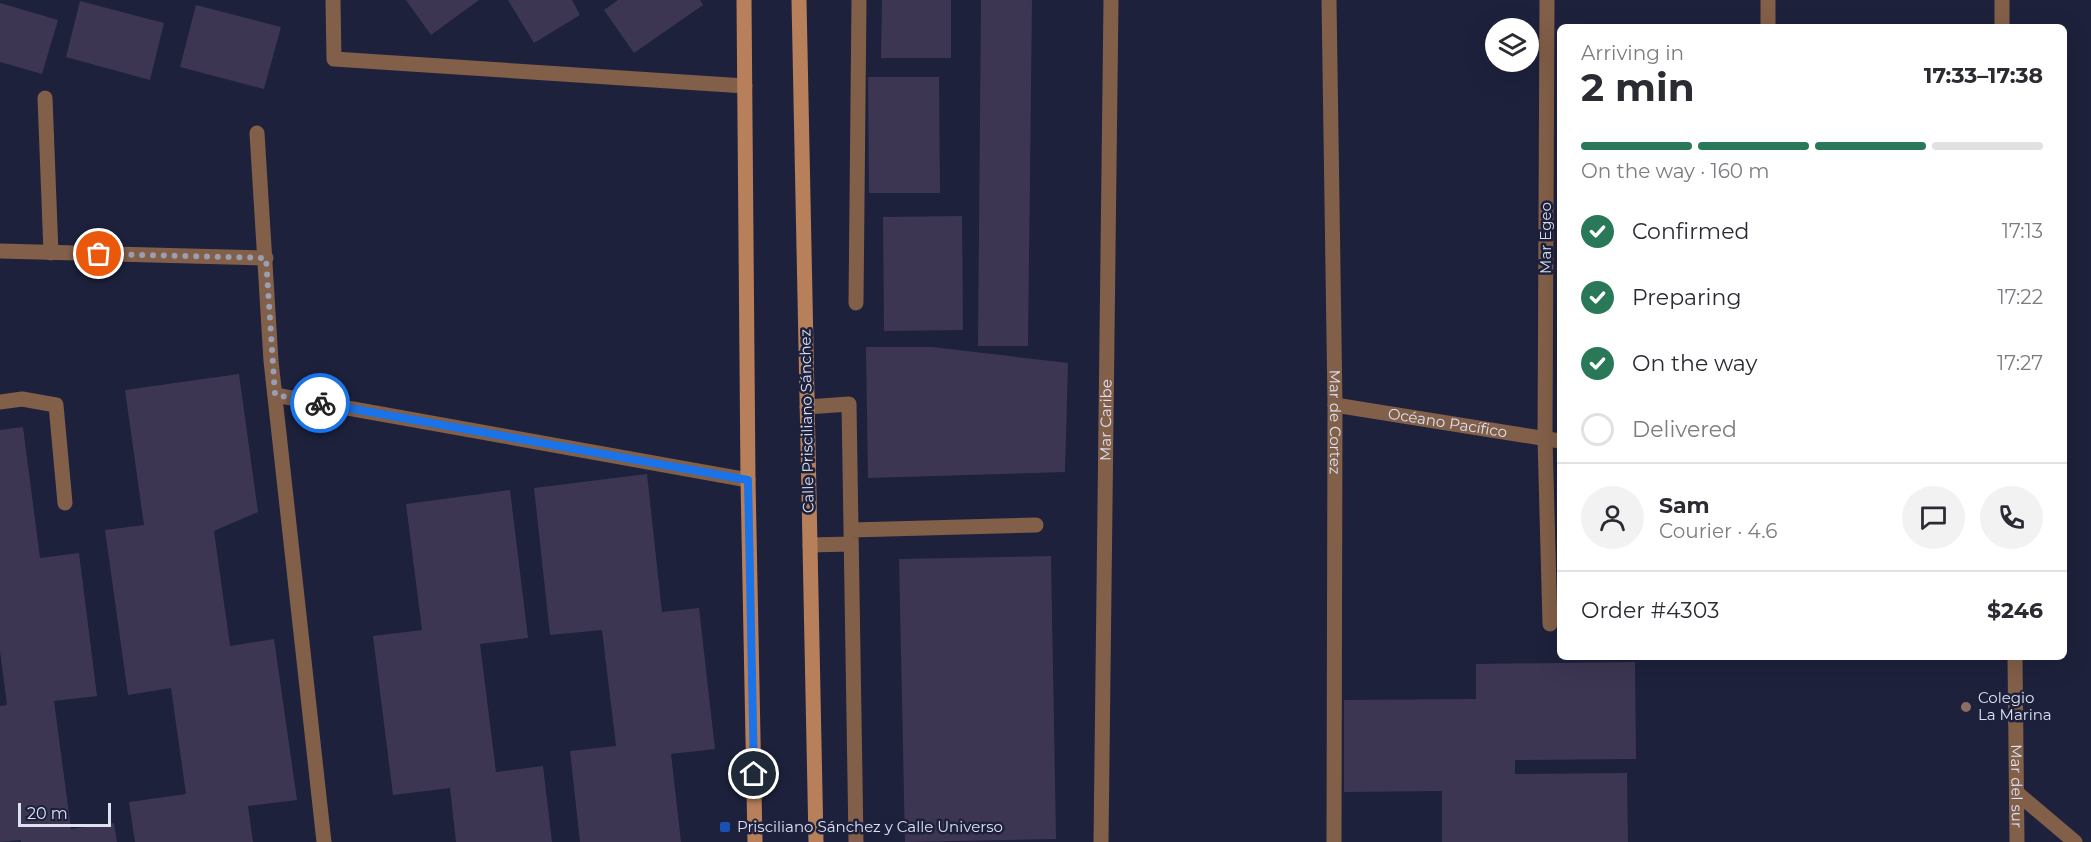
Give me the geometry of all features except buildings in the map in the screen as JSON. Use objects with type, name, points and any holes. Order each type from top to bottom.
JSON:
[{"type":"main road","points":[[744,0],[748,480],[755,842]]},
{"type":"main road","name":"Calle Prisciliano Sánchez","points":[[799,0],[816,842]]},
{"type":"street","points":[[333,0],[334,59],[745,86]]},
{"type":"street","points":[[856,303],[859,0]]},
{"type":"street","name":"Mar Caribe","points":[[1101,842],[1111,0]]},
{"type":"street","name":"Mar de Cortez","points":[[1329,0],[1335,405],[1334,842]]},
{"type":"street","name":"Mar Egeo","points":[[1547,0],[1553,440],[1550,624]]},
{"type":"street","points":[[1768,0],[1768,24]]},
{"type":"street","points":[[2002,0],[2002,24]]},
{"type":"street","points":[[45,98],[51,253]]},
{"type":"street","points":[[257,134],[275,395],[324,842]]},
{"type":"street","points":[[0,251],[266,258]]},
{"type":"street","points":[[275,395],[748,480]]},
{"type":"street","points":[[0,402],[22,399],[56,405],[65,503]]},
{"type":"street","points":[[807,407],[849,404],[856,842]]},
{"type":"street","name":"Océano Pacífico","points":[[1335,405],[1553,440]]},
{"type":"street","points":[[810,545],[851,537],[1036,525]]},
{"type":"street","name":"Mar del sur","points":[[2015,660],[2017,842]]},
{"type":"street","points":[[2017,793],[2074,842]]},
{"type":"way so far","points":[[99,254],[266,258],[275,395],[320,403]]},
{"type":"place","name":"Colegio La Marina","points":[[1966,707]]},
{"type":"place","name":"Prisciliano Sánchez y Calle Universo","points":[[725,827]]},
{"type":"route","points":[[320,403],[748,480],[754,774]]}]
